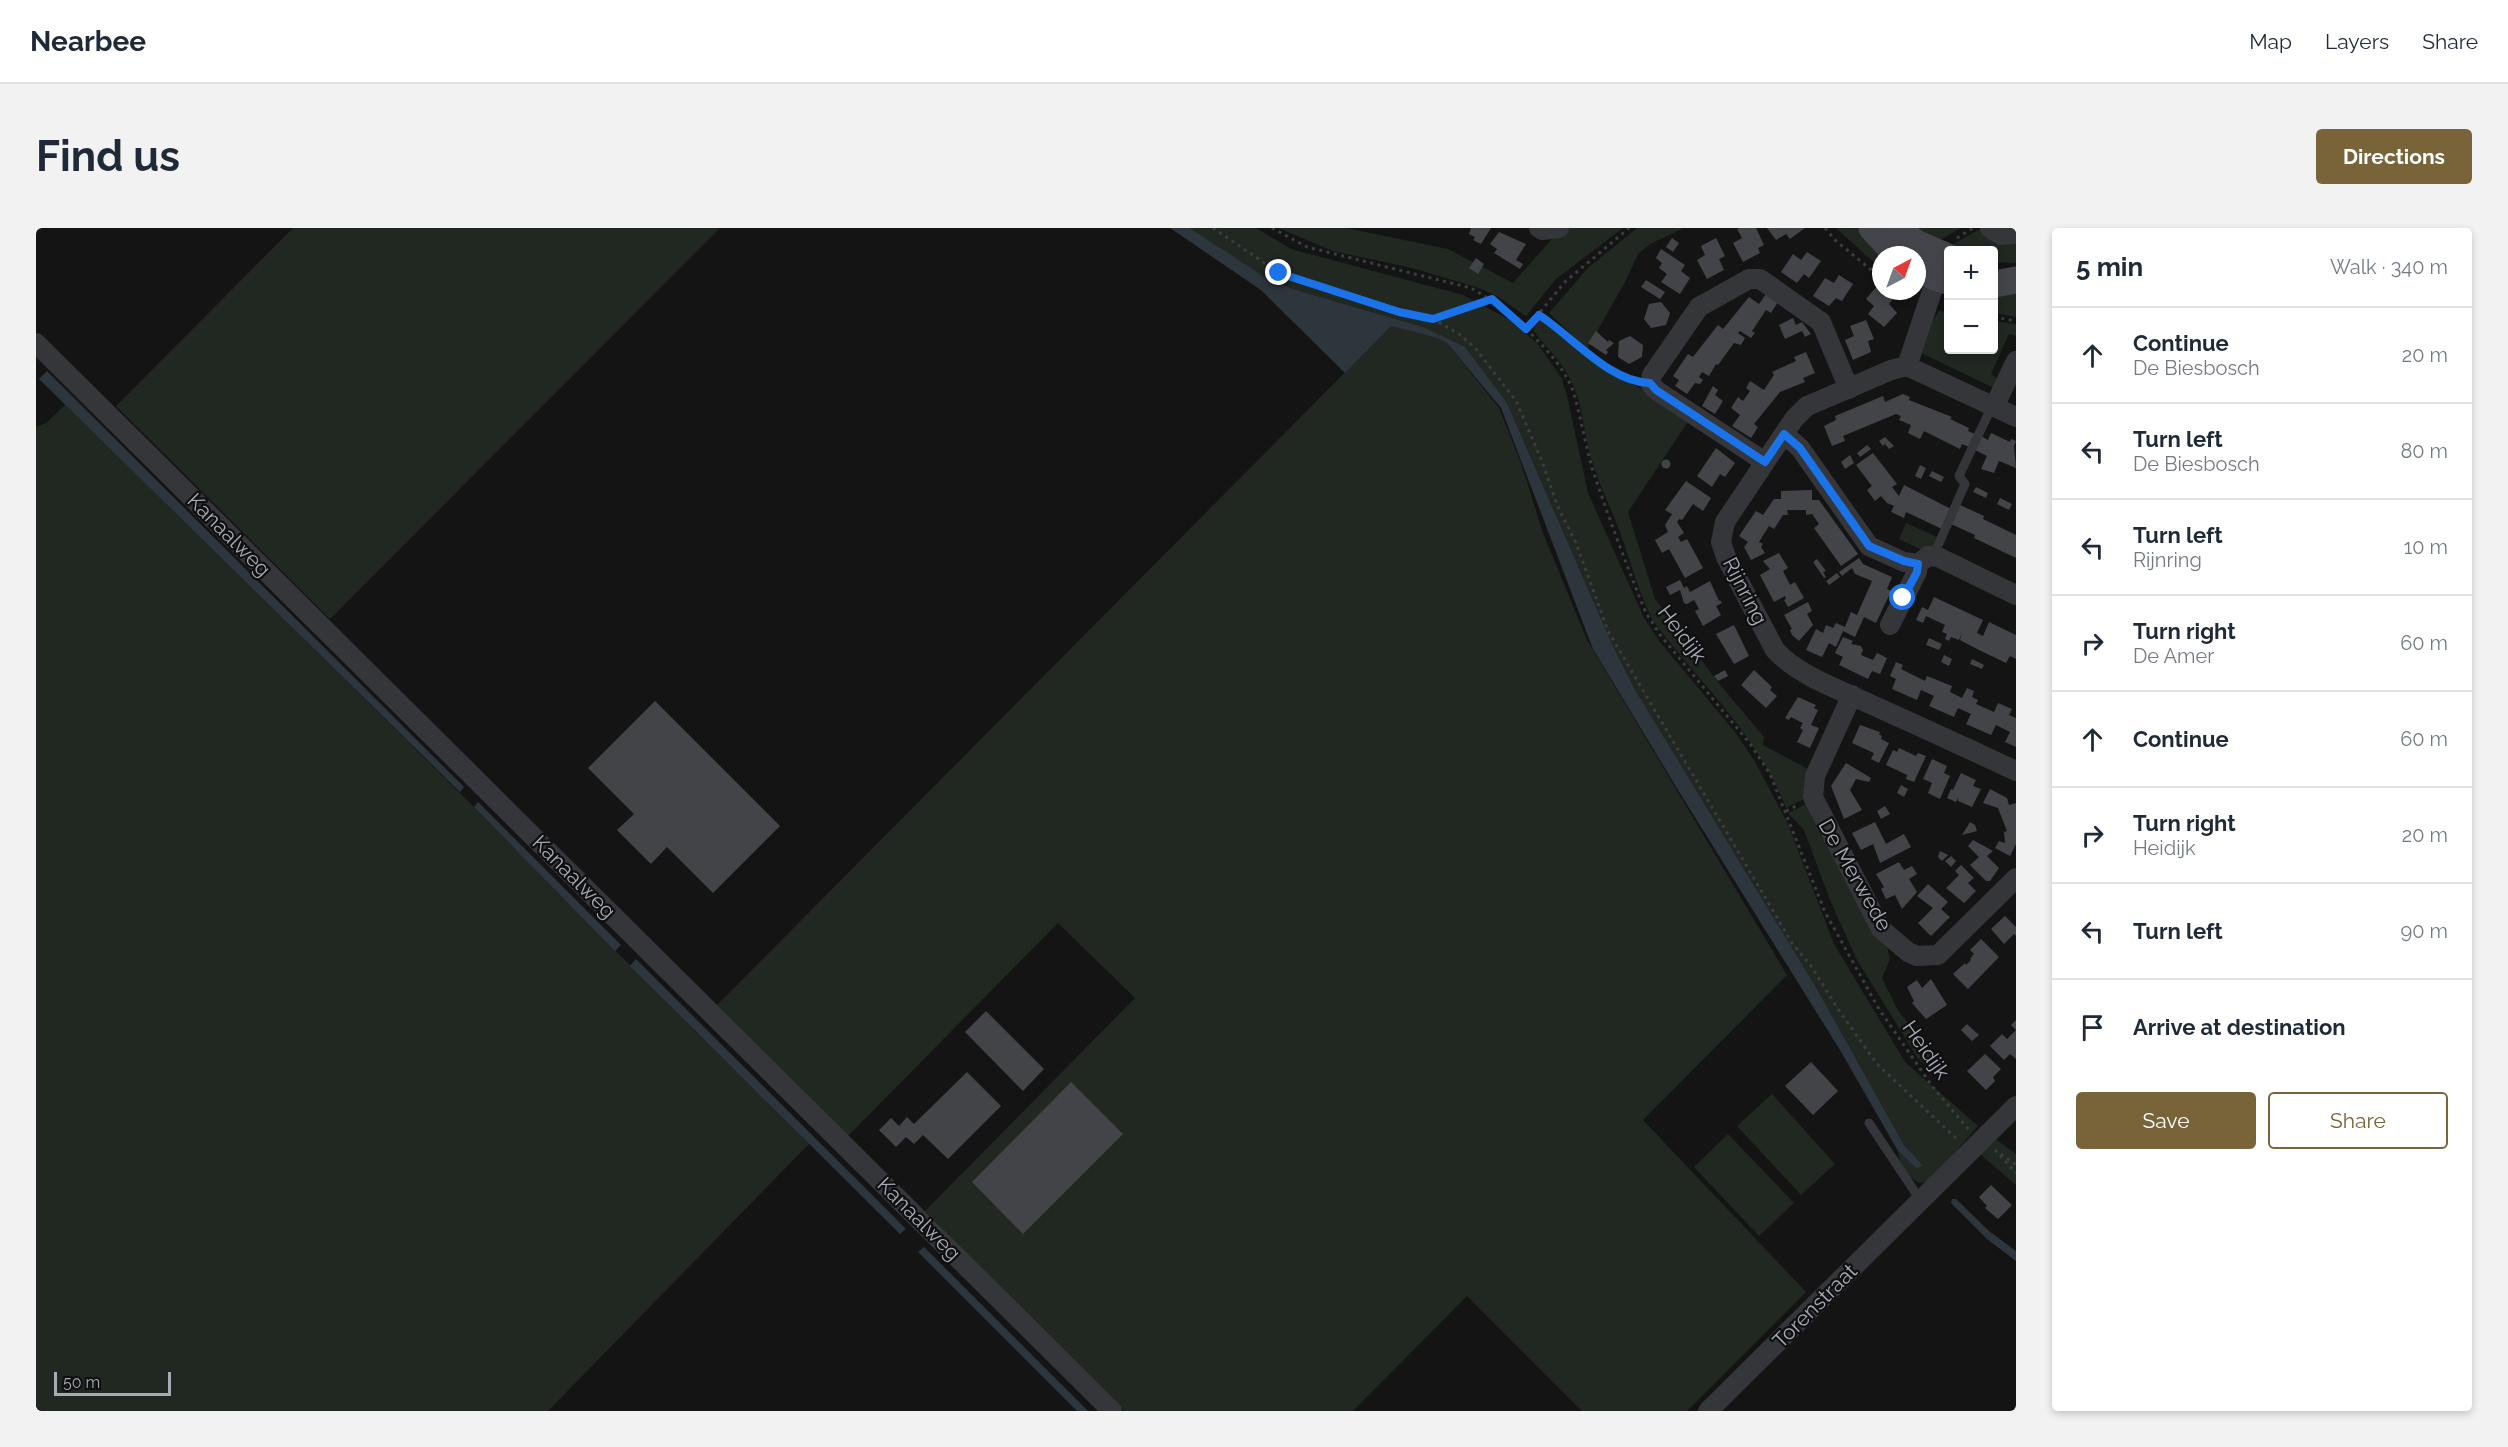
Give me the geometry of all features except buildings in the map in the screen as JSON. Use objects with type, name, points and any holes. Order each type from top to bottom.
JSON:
[{"type":"main road","points":[[1872,228],[1889,246]]},
{"type":"main road","points":[[1894,228],[1916,243],[1939,268]]},
{"type":"main road","points":[[1998,270],[2016,272]]},
{"type":"main road","points":[[1998,283],[2016,280]]},
{"type":"street","points":[[1539,228],[1542,230],[1559,228]]},
{"type":"street","points":[[1990,228],[2001,235],[2016,234]]},
{"type":"street","points":[[1939,268],[1907,366],[2016,417]]},
{"type":"street","points":[[1765,462],[1656,390],[1650,383],[1652,375],[1699,307],[1754,278],[1821,322],[1849,389]]},
{"type":"street","name":"Kanaalweg","points":[[36,343],[1112,1411]]},
{"type":"street","points":[[1993,407],[2016,361]]},
{"type":"street","name":"Rijnring","points":[[1907,366],[1892,370],[1807,406],[1784,434],[1725,522],[1721,542],[1726,557],[1775,650],[1784,660],[1852,695],[2016,771]]},
{"type":"street","points":[[1784,434],[1800,448],[1869,546],[1904,561],[1926,560],[2016,595]]},
{"type":"street","points":[[1890,626],[1917,572],[1926,560]]},
{"type":"street","name":"De Merwede","points":[[1852,695],[1815,777],[1813,797],[1881,929],[1908,952],[1917,956],[1938,955],[2016,878]]},
{"type":"street","name":"Torenstraat","points":[[1708,1411],[1921,1201],[1983,1147],[2016,1106]]},
{"type":"lane","points":[[1926,560],[1965,484],[1959,476],[1993,407]]},
{"type":"lane","points":[[1869,1123],[1921,1201]]},
{"type":"path","points":[[1213,228],[1279,273],[1399,312],[1433,319],[1460,334],[1476,349],[1516,401],[1542,460],[1557,505],[1576,543],[1608,631],[1792,943],[1811,966],[1840,1012],[1883,1070],[2016,1173]]},
{"type":"path","name":"Heidijk","points":[[1272,228],[1307,247],[1471,288],[1492,299],[1551,355],[1572,389],[1586,450],[1646,613],[1661,636],[1751,745],[1770,774],[1825,912],[1879,1009],[1932,1086],[1983,1147],[2016,1165]]},
{"type":"path","points":[[1526,329],[1565,282],[1629,228]]},
{"type":"path","points":[[1825,228],[1835,240],[1872,271]]},
{"type":"path","points":[[1433,319],[1492,299]]},
{"type":"path","points":[[1539,315],[1557,326],[1595,360],[1637,383],[1650,383]]},
{"type":"path","points":[[1998,318],[2016,321]]},
{"type":"shaded area","points":[[293,228],[720,228],[330,619],[116,406]]},
{"type":"shaded area","points":[[1170,228],[1190,228],[1263,276],[1293,289],[1423,327],[1465,347],[1507,403],[1612,644],[1634,688],[1817,989],[1904,1145],[1922,1164],[1921,1167],[1916,1168],[1898,1151],[1840,1050],[1593,649],[1501,408],[1447,343],[1437,338],[1391,326],[1345,373],[1261,290]]},
{"type":"shaded area","points":[[1190,228],[1256,228],[1291,249],[1463,295],[1508,319],[1537,343],[1562,379],[1588,493],[1644,618],[1660,642],[1735,732],[1754,760],[1787,822],[1834,944],[1905,1062],[1978,1126],[1930,1181],[1919,1183],[1904,1170],[1898,1151],[1916,1168],[1922,1164],[1904,1145],[1817,989],[1634,688],[1612,644],[1507,403],[1465,348],[1423,327],[1293,289],[1263,276]]},
{"type":"shaded area","points":[[1278,228],[1346,228],[1448,249],[1513,283],[1551,240],[1569,228],[1623,228],[1556,279],[1526,316],[1497,296],[1476,287],[1412,268],[1333,251]]},
{"type":"shaded area","points":[[1637,228],[1684,228],[1650,244],[1638,254],[1587,349],[1549,313],[1588,268]]},
{"type":"shaded area","points":[[1836,228],[1863,228],[1875,246],[1872,246],[1872,261]]},
{"type":"shaded area","points":[[1904,228],[1961,228],[1933,244]]},
{"type":"shaded area","points":[[1982,228],[2016,240],[2016,263],[1998,262],[1998,246],[1950,246]]},
{"type":"shaded area","points":[[2016,289],[2016,317],[1998,314],[1998,291]]},
{"type":"shaded area","points":[[1939,311],[1944,312],[1944,354],[1998,354],[1998,322],[2016,324],[2016,336],[2009,334],[1991,374],[1999,380],[1996,389],[1919,352],[1929,327]]},
{"type":"shaded area","points":[[1542,321],[1565,336],[1600,367],[1635,385],[1689,420],[1628,512],[1655,599],[1717,681],[1764,737],[1763,745],[1808,769],[1804,799],[1786,808],[1760,757],[1744,733],[1653,621],[1594,468],[1579,401],[1572,383],[1560,363],[1534,332],[1535,325]]},
{"type":"shaded area","points":[[1391,326],[1437,338],[1447,343],[1499,408],[1521,463],[1543,533],[1587,640],[1787,975],[1643,1120],[1806,1292],[1687,1411],[1582,1411],[1467,1296],[1353,1411],[1124,1411],[925,1211],[1135,998],[1058,923],[848,1136],[717,1005]]},
{"type":"shaded area","points":[[47,371],[464,787],[460,792],[39,379]]},
{"type":"shaded area","points":[[66,404],[810,1143],[548,1411],[36,1411],[36,427],[46,423]]},
{"type":"shaded area","points":[[1906,523],[1937,537],[1932,550],[1926,552],[1899,539]]},
{"type":"shaded area","points":[[478,802],[621,945],[615,951],[474,807]]},
{"type":"shaded area","points":[[1810,802],[1887,947],[1890,959],[1882,978],[1897,1009],[1934,1057],[1931,1071],[1917,1057],[1857,960],[1830,900],[1804,830],[1788,813]]},
{"type":"shaded area","points":[[636,959],[906,1229],[900,1234],[630,966]]},
{"type":"shaded area","points":[[1772,1094],[1835,1164],[1801,1195],[1737,1126]]},
{"type":"shaded area","points":[[1728,1134],[1794,1203],[1759,1236],[1694,1167]]},
{"type":"shaded area","points":[[1994,1138],[2016,1154],[2016,1185],[1980,1154]]},
{"type":"shaded area","points":[[1952,1199],[1956,1199],[1989,1231],[2016,1251],[2016,1261],[1987,1239],[1951,1203]]},
{"type":"shaded area","points":[[924,1247],[1088,1411],[1077,1411],[918,1252]]},
{"type":"route","points":[[1279,273],[1399,312],[1433,319],[1492,299],[1526,329],[1539,315],[1557,326],[1595,360],[1637,383],[1650,383],[1656,390],[1765,462],[1784,434],[1800,448],[1869,546],[1904,561],[1918,564],[1917,572],[1903,598]]}]
